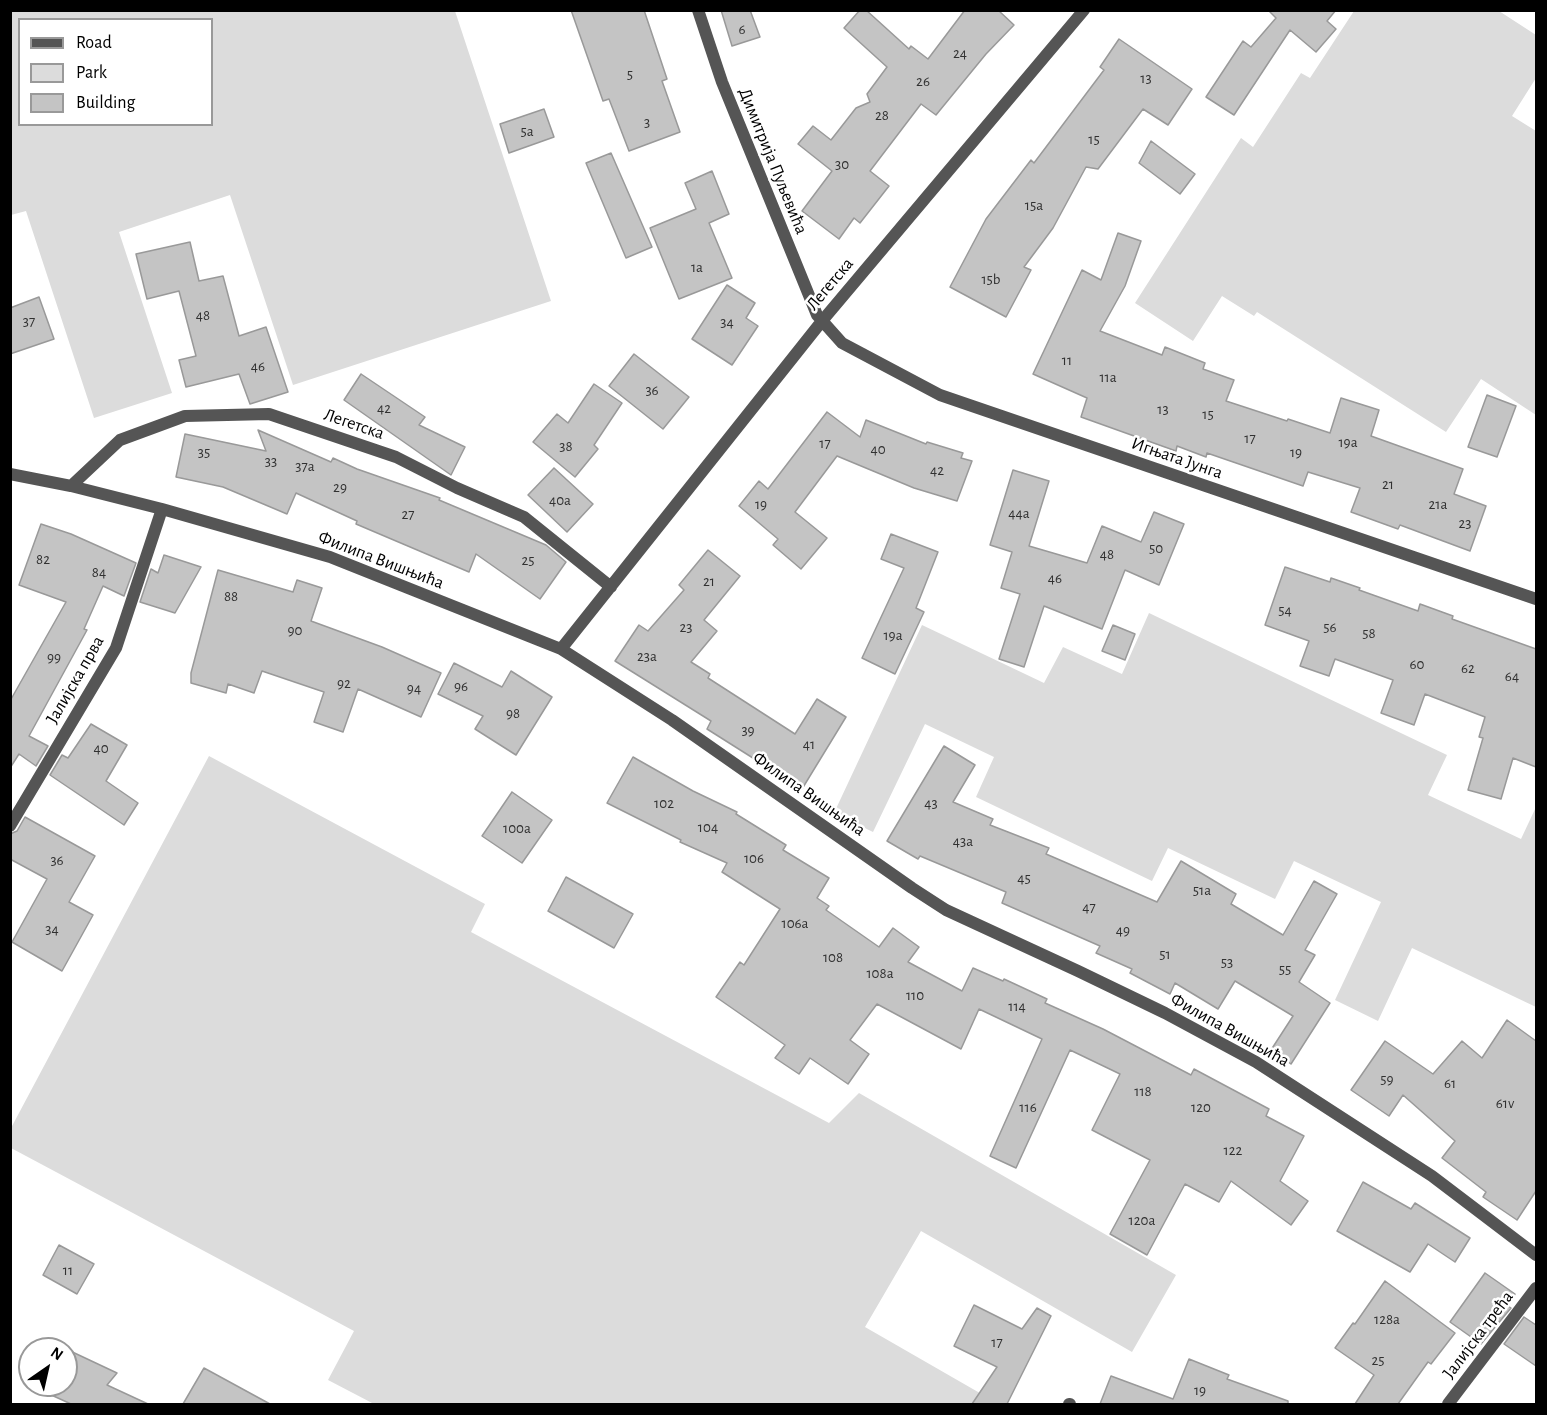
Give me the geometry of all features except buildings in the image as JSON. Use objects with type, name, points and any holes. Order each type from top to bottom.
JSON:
[{"type":"street","name":"Димитрија Пуљевића","points":[[698,10],[727,93],[804,285],[822,321]]},
{"type":"street","name":"Легетска","points":[[561,649],[822,321],[1084,10]]},
{"type":"street","name":"Игњата Јунга","points":[[822,321],[842,343],[940,395],[1536,599]]},
{"type":"street","name":"Легетска","points":[[71,486],[120,440],[185,416],[269,414],[396,457],[457,488],[524,517],[611,587]]},
{"type":"street","name":"Филипа Вишњића","points":[[10,474],[71,486],[162,509],[330,557],[561,649],[672,720],[946,910],[1088,975],[1256,1062],[1432,1176],[1536,1255]]},
{"type":"street","name":"Јалијска прва","points":[[10,826],[116,648],[162,509]]},
{"type":"street","name":"Јалијска трећа","points":[[1448,1404],[1536,1288]]},
{"type":"green space","points":[[10,11],[455,11],[551,301],[293,385],[230,195],[119,232],[172,393],[94,418],[26,211],[11,215]]},
{"type":"green space","points":[[1354,11],[1499,11],[1536,35],[1536,78],[1512,116],[1536,131],[1536,415],[1481,379],[1446,432],[1257,312],[1254,316],[1222,296],[1193,341],[1135,303],[1241,138],[1253,147],[1301,73],[1310,78]]},
{"type":"green space","points":[[1149,613],[1447,755],[1428,795],[1521,839],[1536,807],[1536,1007],[1412,948],[1378,1021],[1335,1000],[1381,902],[1294,861],[1275,899],[1168,848],[1152,881],[976,797],[994,757],[925,724],[873,832],[834,813],[922,625],[1044,683],[1063,647],[1122,674]]},
{"type":"green space","points":[[209,756],[485,904],[471,932],[829,1123],[859,1093],[1176,1275],[1132,1352],[921,1231],[865,1327],[985,1396],[980,1404],[374,1404],[328,1380],[354,1331],[11,1148],[11,1128]]}]
